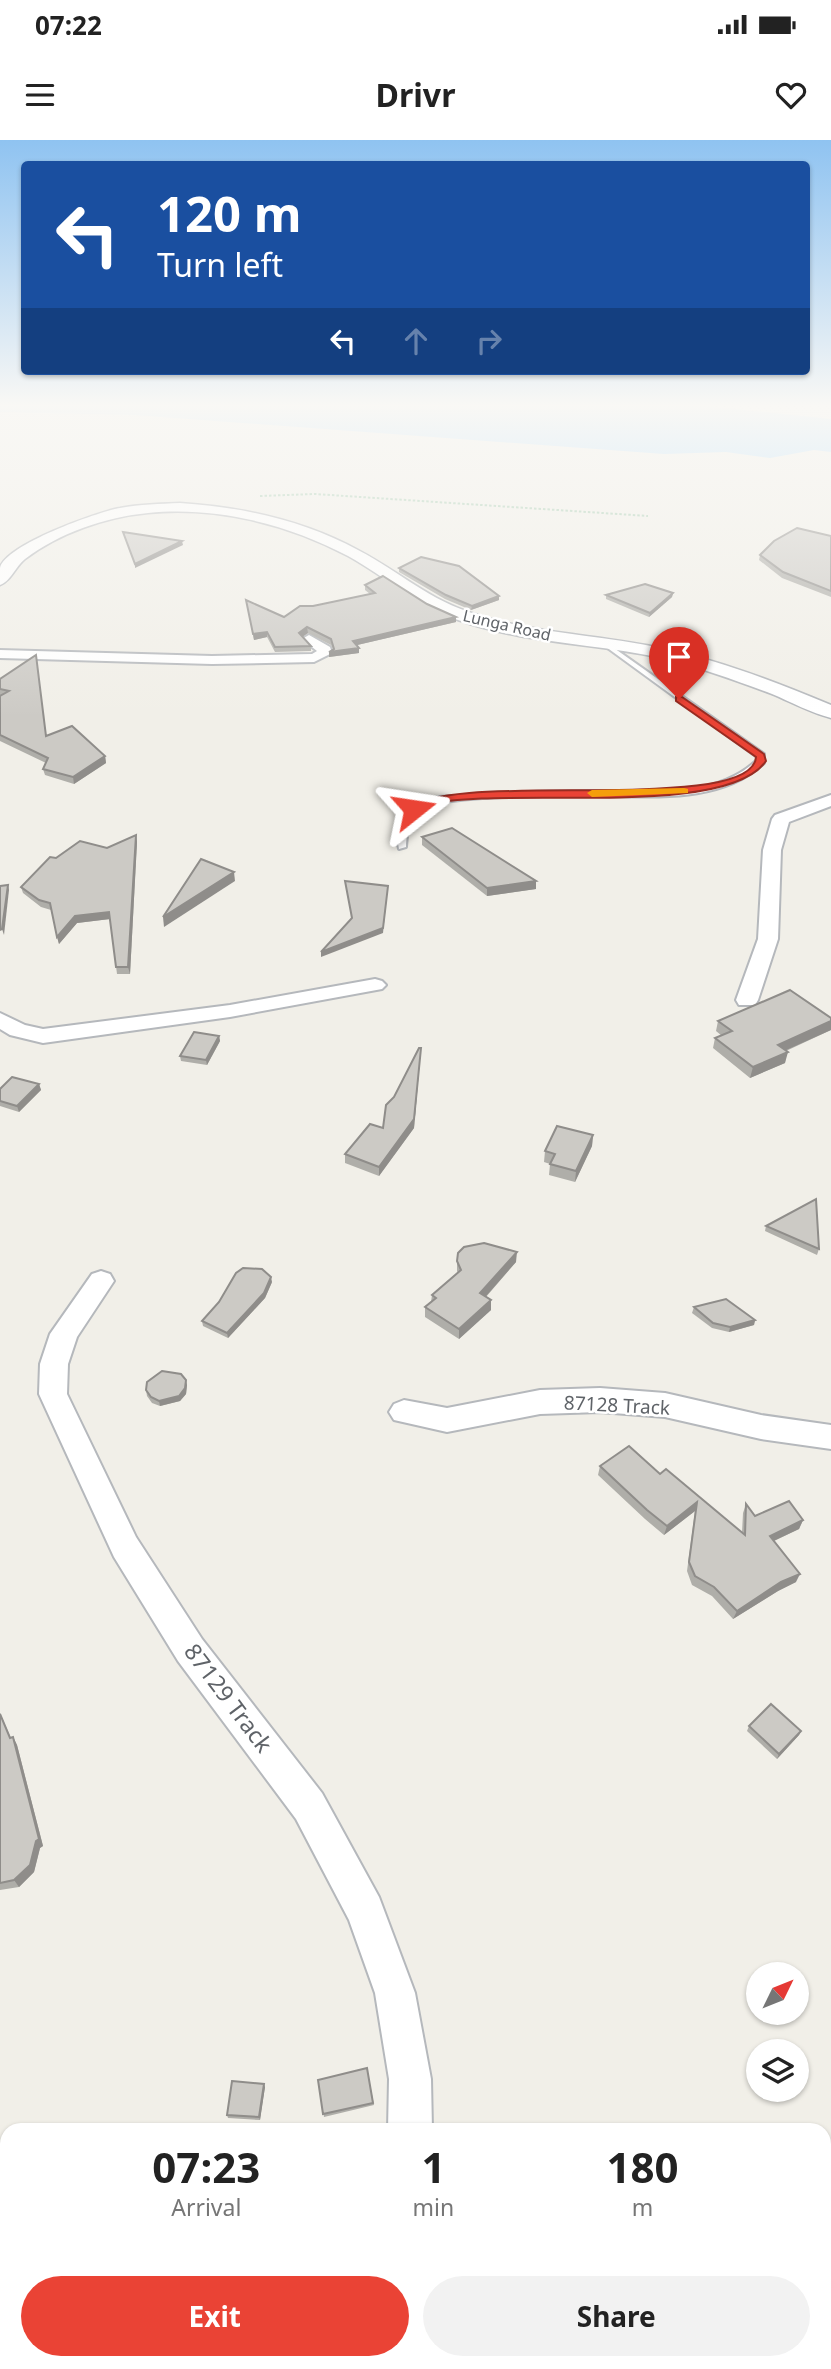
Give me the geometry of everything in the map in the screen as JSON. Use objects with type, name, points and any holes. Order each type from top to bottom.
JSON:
[{"type":"street","name":"Lunga Road","points":[[1,575],[19,558],[54,537],[103,517],[141,510],[215,511],[264,519],[355,554],[413,593],[461,615],[536,634],[663,654],[775,689],[831,712]]},
{"type":"street","points":[[0,654],[236,660],[304,659],[325,653],[325,650],[309,639]]},
{"type":"street","points":[[747,1000],[768,939],[772,850],[777,828],[781,819],[831,800]]},
{"type":"street","points":[[0,1020],[18,1030],[43,1036],[230,1011],[375,985]]},
{"type":"street","name":"87129 Track","points":[[101,1281],[64,1334],[54,1364],[53,1394],[125,1547],[190,1650],[309,1806],[365,1911],[395,1993],[410,2079],[410,2123]]},
{"type":"street","name":"87128 Track","points":[[404,1412],[447,1420],[540,1402],[600,1400],[665,1405],[761,1427],[831,1437]]},
{"type":"lane","points":[[402,847],[402,828],[414,809],[424,803],[490,796],[689,791],[744,777],[757,768],[761,756],[604,643]]},
{"type":"path","points":[[542,509],[648,516]]},
{"type":"building","points":[[797,528],[831,536],[831,591],[783,572],[760,555],[774,541]]},
{"type":"building","points":[[123,532],[182,541],[135,564]]},
{"type":"building","points":[[421,557],[459,566],[499,596],[472,606],[446,595],[399,568]]},
{"type":"building","points":[[383,576],[427,604],[456,617],[353,641],[359,648],[329,652],[334,649],[331,639],[307,627],[299,633],[311,646],[275,647],[267,632],[253,634],[246,600],[284,617],[300,606],[313,606],[375,593],[365,585]]},
{"type":"building","points":[[645,584],[673,593],[650,613],[606,595]]},
{"type":"building","points":[[36,655],[46,736],[72,726],[105,756],[73,777],[43,769],[48,758],[0,735],[0,696],[9,691],[0,689],[0,679]]},
{"type":"building","points":[[452,828],[536,881],[487,888],[422,837]]},
{"type":"building","points":[[136,835],[128,967],[116,967],[109,912],[75,916],[57,937],[50,903],[39,900],[21,887],[50,857],[56,858],[80,841],[107,848]]},
{"type":"building","points":[[201,859],[234,872],[163,917]]},
{"type":"building","points":[[345,881],[388,886],[383,928],[321,952],[352,918]]},
{"type":"building","points":[[8,885],[2,929],[0,930],[0,886]]},
{"type":"building","points":[[790,990],[831,1018],[831,1021],[778,1045],[788,1052],[753,1067],[715,1038],[732,1031],[718,1021]]},
{"type":"building","points":[[194,1032],[219,1036],[206,1060],[180,1056]]},
{"type":"building","points":[[419,1048],[414,1119],[379,1167],[345,1154],[370,1124],[383,1128],[386,1105],[394,1097]]},
{"type":"building","points":[[12,1077],[39,1084],[17,1106],[0,1101],[0,1089]]},
{"type":"building","points":[[557,1126],[593,1135],[576,1171],[550,1164],[555,1154],[545,1151]]},
{"type":"building","points":[[816,1199],[819,1249],[766,1226]]},
{"type":"building","points":[[484,1243],[517,1252],[480,1293],[491,1300],[459,1329],[425,1307],[436,1298],[432,1295],[461,1270],[457,1261],[458,1253],[464,1247]]},
{"type":"building","points":[[243,1268],[262,1269],[271,1277],[264,1293],[227,1333],[202,1321],[219,1302],[236,1273]]},
{"type":"building","points":[[726,1299],[755,1320],[730,1327],[713,1323],[694,1307]]},
{"type":"building","points":[[162,1371],[181,1374],[186,1380],[185,1388],[179,1396],[159,1401],[151,1397],[146,1390],[147,1382]]},
{"type":"building","points":[[629,1446],[660,1474],[666,1469],[745,1535],[746,1504],[755,1516],[789,1501],[803,1520],[770,1536],[800,1574],[781,1582],[737,1611],[714,1587],[695,1576],[689,1562],[697,1502],[667,1526],[600,1466]]},
{"type":"building","points":[[771,1704],[801,1731],[779,1754],[749,1726]]},
{"type":"building","points":[[0,1714],[10,1738],[13,1737],[39,1839],[36,1841],[30,1865],[14,1880],[0,1883]]},
{"type":"building","points":[[367,2068],[373,2103],[323,2114],[318,2080]]},
{"type":"building","points":[[232,2081],[264,2084],[259,2117],[227,2115]]},
{"type":"slow traffic","points":[[592,793],[684,791]]},
{"type":"route","points":[[414,809],[424,803],[490,796],[689,791],[744,777],[757,768],[761,756],[679,699]]}]
